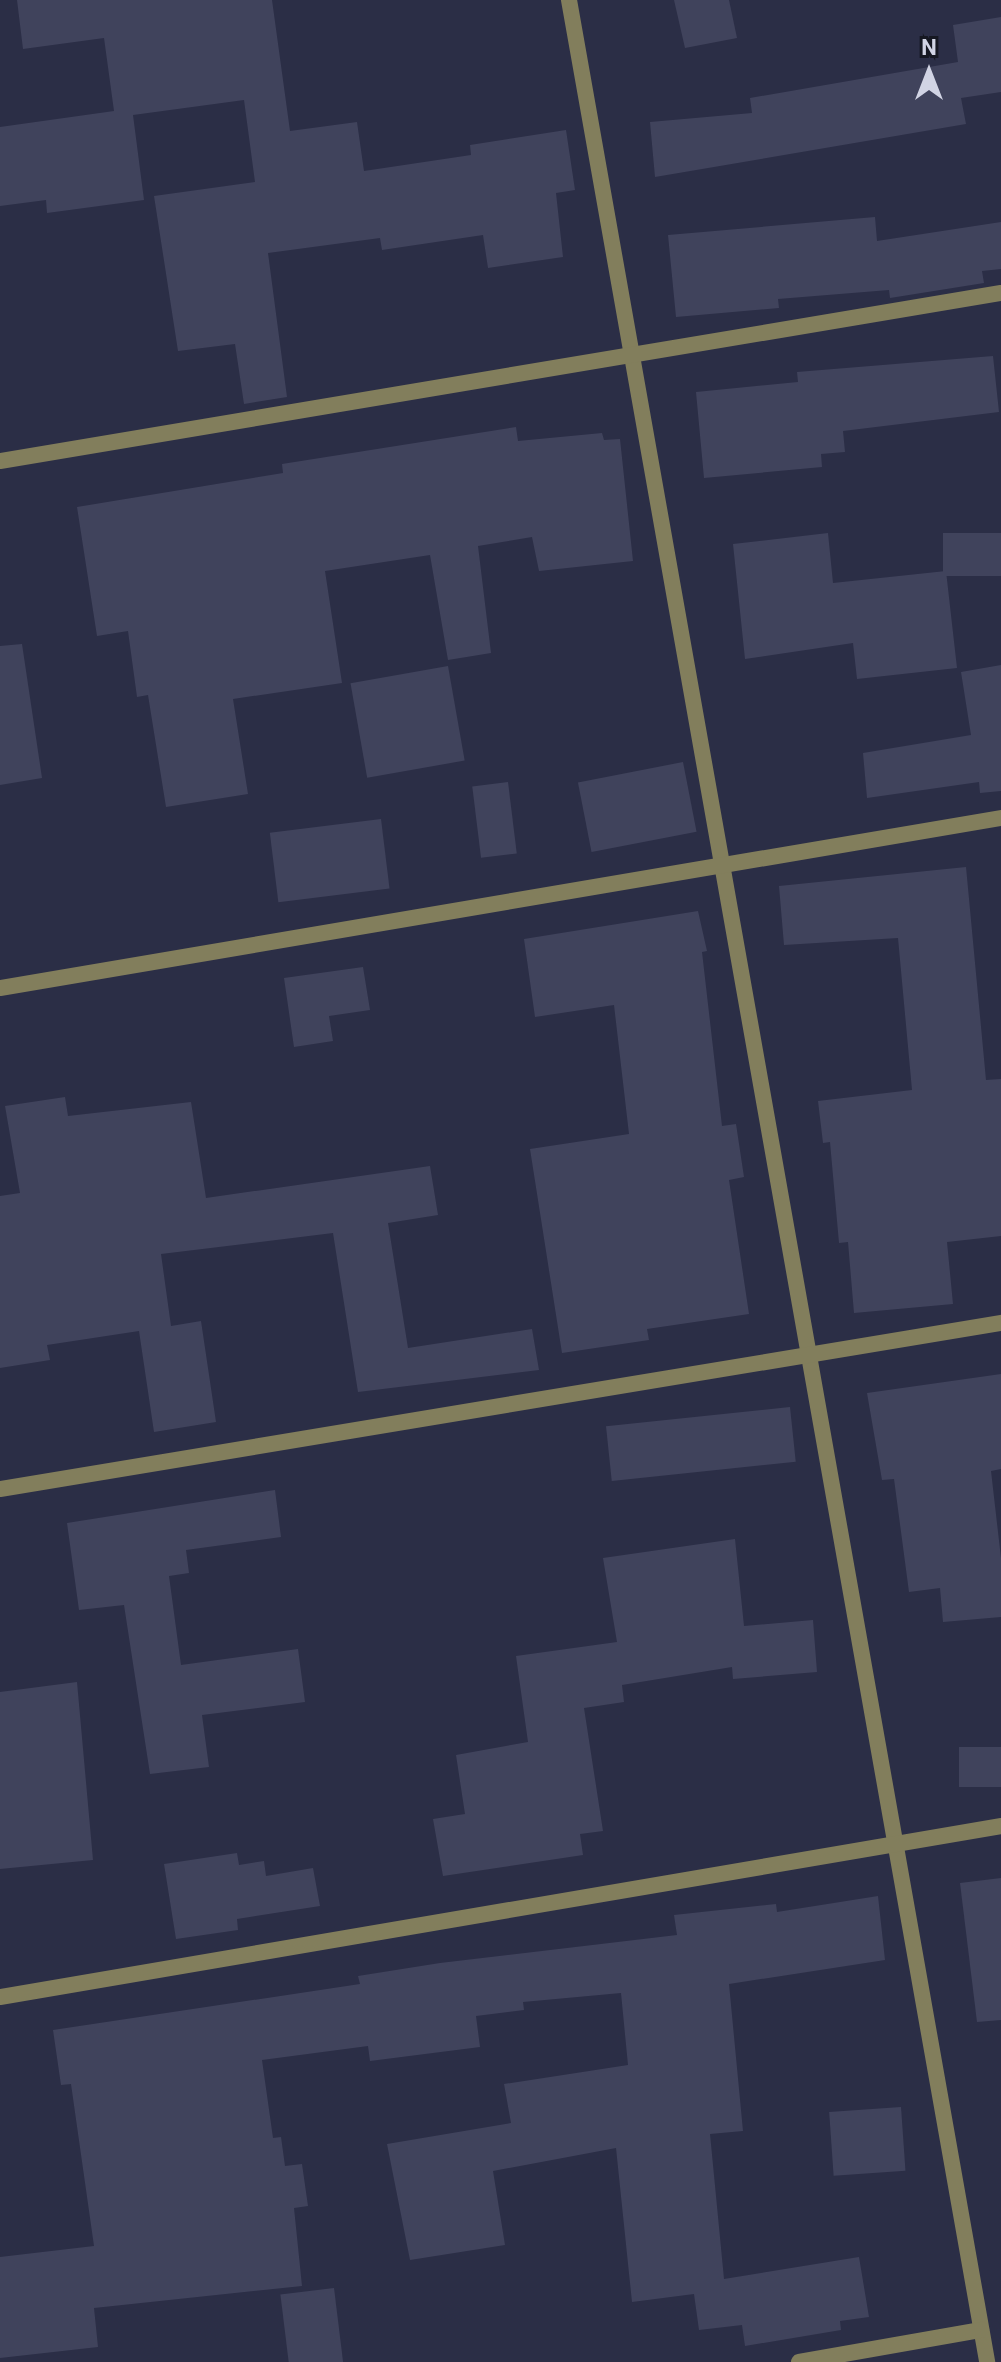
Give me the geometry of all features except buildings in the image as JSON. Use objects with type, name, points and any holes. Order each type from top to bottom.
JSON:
[{"type":"street","points":[[569,0],[987,2362]]},
{"type":"street","points":[[0,461],[1001,293]]},
{"type":"street","points":[[0,988],[721,868],[1001,818]]},
{"type":"street","points":[[0,1489],[1001,1323]]},
{"type":"street","points":[[0,1997],[1001,1826]]},
{"type":"street","points":[[799,2362],[981,2330]]}]
